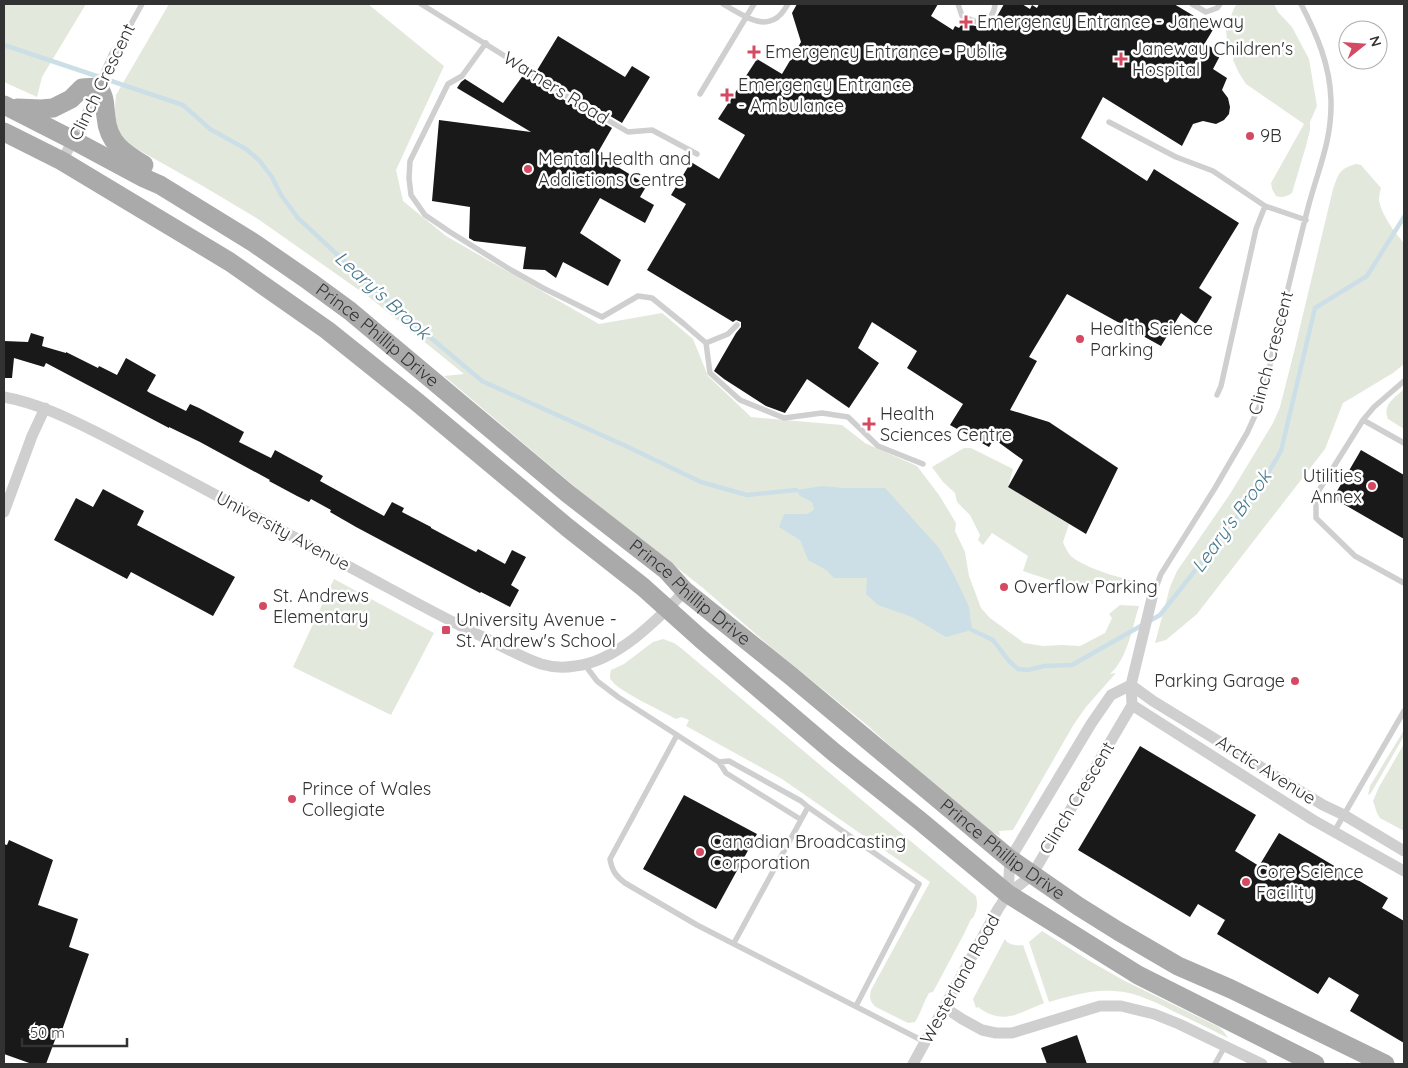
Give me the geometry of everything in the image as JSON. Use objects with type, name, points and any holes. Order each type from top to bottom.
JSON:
[{"type":"main road","points":[[4,105],[41,110],[53,108],[71,99],[82,88],[99,87],[106,99],[107,126],[110,135],[124,153],[147,168],[160,185]]},
{"type":"main road","name":"Prince Phillip Drive","points":[[4,105],[160,185],[254,243],[350,311],[568,493],[666,570],[685,591],[791,676],[1010,859],[1032,875],[1118,931],[1178,966],[1231,989],[1385,1064]]},
{"type":"main road","name":"Prince Phillip Drive","points":[[4,132],[62,162],[230,262],[328,330],[568,528],[643,587],[836,754],[1008,894],[1138,975],[1315,1064]]},
{"type":"street","name":"Clinch Crescent","points":[[62,162],[116,53]]},
{"type":"street","name":"University Avenue","points":[[4,397],[44,408],[78,423],[434,612],[507,649],[542,664],[573,667],[604,657],[626,644],[668,609],[685,591]]},
{"type":"street","points":[[4,512],[44,408]]},
{"type":"street","name":"Clinch Crescent","points":[[1008,894],[1032,875],[1132,705],[1130,685],[1152,598]]},
{"type":"street","name":"Clinch Crescent","points":[[1008,894],[1010,859],[1091,724],[1111,695],[1130,685]]},
{"type":"street","name":"Arctic Avenue","points":[[1130,685],[1323,805],[1344,815],[1404,851]]},
{"type":"street","name":"Arctic Avenue","points":[[1132,705],[1314,820],[1404,871]]},
{"type":"street","name":"Westerland Road","points":[[913,1064],[1008,894]]},
{"type":"street","points":[[944,1007],[982,1030],[996,1033],[1012,1033],[1100,1006],[1121,1006],[1154,1014],[1262,1064]]},
{"type":"lane","name":"Clinch Crescent","points":[[116,53],[142,4]]},
{"type":"lane","name":"Warners Road","points":[[421,4],[486,43],[529,71],[534,77],[628,132],[652,130],[697,154]]},
{"type":"lane","points":[[724,4],[760,23],[780,15],[788,4]]},
{"type":"lane","points":[[700,94],[754,4]]},
{"type":"lane","points":[[958,4],[962,16],[982,24],[988,21],[996,7],[995,4]]},
{"type":"lane","points":[[1192,4],[1206,12],[1217,8],[1220,4]]},
{"type":"lane","name":"Clinch Crescent","points":[[1152,598],[1161,574],[1215,488],[1256,415],[1327,145],[1331,117],[1330,83],[1319,42],[1301,4]]},
{"type":"lane","points":[[486,43],[462,76],[448,84],[410,161],[411,195],[425,215],[511,270],[602,317],[638,296],[652,298],[706,343],[710,374],[740,400],[784,418],[822,413],[848,417],[878,446],[923,464]]},
{"type":"lane","points":[[1109,122],[1176,157],[1213,171],[1265,206],[1306,220]]},
{"type":"lane","points":[[1217,395],[1221,386],[1256,229],[1265,206]]},
{"type":"lane","points":[[706,343],[728,334],[737,324]]},
{"type":"lane","points":[[1404,381],[1374,407],[1363,420],[1316,495],[1316,518],[1355,556],[1404,583]]},
{"type":"lane","points":[[1363,420],[1404,443]]},
{"type":"lane","points":[[585,664],[597,681],[618,697],[719,762],[726,773],[800,820]]},
{"type":"lane","points":[[1334,832],[1404,711]]},
{"type":"lane","points":[[677,735],[610,860],[611,868],[616,876],[697,924],[926,1042]]},
{"type":"lane","points":[[719,762],[729,761],[802,801],[919,884],[856,1006]]},
{"type":"lane","points":[[734,943],[808,807]]},
{"type":"lane","points":[[1215,1064],[1225,1046]]},
{"type":"shaded area","points":[[4,4],[86,4],[42,77],[37,97],[4,82]]},
{"type":"shaded area","points":[[169,4],[368,4],[444,66],[396,170],[403,201],[446,236],[599,324],[662,313],[693,339],[708,376],[751,417],[842,425],[865,443],[917,466],[939,495],[956,523],[955,531],[965,552],[969,576],[981,608],[990,618],[1024,643],[1043,646],[1080,646],[1105,633],[1112,618],[1109,614],[1120,605],[1139,606],[1125,651],[1121,660],[1110,674],[1116,673],[1086,707],[1074,724],[1013,830],[999,831],[1000,836],[990,831],[931,783],[868,726],[773,649],[703,588],[587,497],[444,376],[464,374],[369,297],[258,219],[128,144],[123,139],[116,121],[116,95]]},
{"type":"shaded area","points":[[1237,4],[1274,4],[1278,12],[1292,27],[1309,59],[1317,106],[1310,122],[1306,146],[1292,193],[1284,197],[1276,196],[1271,183],[1304,124],[1246,84],[1239,73],[1233,60],[1234,53],[1227,40],[1226,30]]},
{"type":"shaded area","points":[[1356,164],[1361,165],[1381,188],[1379,200],[1382,211],[1404,243],[1404,364],[1393,373],[1343,403],[1325,449],[1197,614],[1166,640],[1155,643],[1170,587],[1177,571],[1230,494],[1273,423],[1280,407],[1333,189],[1340,172]]},
{"type":"shaded area","points":[[1404,389],[1404,429],[1388,419],[1387,409],[1390,402]]},
{"type":"shaded area","points":[[964,448],[971,448],[1013,469],[1008,487],[1069,524],[1063,542],[1071,556],[1096,570],[1146,584],[1142,591],[1094,584],[1059,583],[1023,571],[1028,556],[992,533],[983,545],[978,540],[980,535],[970,515],[957,502],[955,493],[943,482],[932,467]]},
{"type":"shaded area","points":[[822,486],[885,488],[939,548],[969,607],[972,630],[946,637],[912,617],[878,605],[866,594],[867,578],[834,578],[826,570],[808,560],[800,540],[779,527],[784,514],[807,514],[814,510],[812,502],[800,496],[796,490]]},
{"type":"shaded area","points":[[334,579],[434,633],[391,715],[293,667]]},
{"type":"shaded area","points":[[663,639],[681,648],[976,896],[977,907],[973,918],[933,992],[929,993],[925,1000],[915,1022],[908,1023],[876,1007],[871,1002],[870,995],[930,882],[782,779],[686,726],[689,720],[681,717],[676,719],[632,696],[611,680],[611,670],[624,664],[653,642]]},
{"type":"shaded area","points":[[1404,730],[1404,736],[1371,793],[1368,795],[1370,786]]},
{"type":"shaded area","points":[[1404,744],[1404,831],[1380,818],[1373,801]]},
{"type":"shaded area","points":[[1042,931],[1123,980],[1219,1027],[1228,1038],[1156,1003],[1123,992],[1089,992],[1049,1002],[1029,942]]},
{"type":"shaded area","points":[[1005,939],[1013,945],[1023,945],[1044,1003],[1019,1014],[1003,1017],[987,1013],[978,1007],[976,1008],[973,999]]},
{"type":"building","name":"Health Sciences Centre","points":[[797,4],[938,4],[931,16],[953,30],[955,26],[959,28],[962,24],[965,26],[967,23],[981,28],[991,27],[1004,4],[1022,4],[1030,9],[1032,5],[1037,8],[1039,4],[1174,4],[1214,28],[1205,43],[1221,54],[1213,69],[1227,78],[1222,90],[1228,98],[1230,107],[1229,114],[1224,120],[1216,124],[1203,121],[1193,124],[1182,146],[1103,97],[1081,138],[1147,181],[1154,169],[1239,223],[1199,288],[1212,297],[1196,324],[1181,313],[1161,346],[1067,294],[1029,357],[1037,361],[1010,410],[1049,422],[1118,468],[1086,534],[1008,487],[1023,460],[994,439],[989,447],[950,425],[963,404],[907,368],[917,351],[872,322],[858,348],[879,363],[849,408],[807,379],[785,413],[766,406],[714,371],[741,327],[741,322],[736,320],[733,322],[647,270],[686,204],[671,195],[691,162],[719,179],[745,135],[718,119],[757,59],[782,74],[801,42],[792,13]]},
{"type":"building","points":[[558,36],[625,77],[632,66],[650,77],[622,123],[536,72]]},
{"type":"building","name":"Mental Health and Addictions Centre","points":[[524,74],[532,81],[612,128],[597,154],[647,185],[640,197],[654,205],[645,223],[600,198],[580,233],[621,260],[608,286],[563,262],[556,278],[545,270],[523,269],[526,247],[474,241],[469,238],[470,207],[432,201],[439,120],[531,132],[457,88],[461,82],[465,79],[503,103]]},
{"type":"building","points":[[31,333],[44,337],[42,346],[66,352],[117,375],[126,358],[156,375],[147,391],[150,393],[186,411],[190,404],[199,408],[244,432],[239,442],[271,458],[275,450],[323,476],[320,481],[384,516],[392,502],[404,508],[402,512],[431,528],[476,552],[478,549],[505,564],[512,550],[526,557],[511,585],[519,590],[510,607],[356,527],[311,499],[309,502],[297,496],[200,442],[169,428],[46,363],[44,367],[14,358],[12,378],[4,378],[4,341],[28,342]]},
{"type":"building","name":"Utilities Annex","points":[[1361,450],[1404,475],[1404,539],[1333,498]]},
{"type":"building","points":[[103,489],[144,511],[137,525],[235,577],[213,616],[131,572],[127,579],[54,540],[76,498],[93,507]]},
{"type":"building","name":"Core Science Facility","points":[[1140,746],[1256,815],[1235,851],[1259,866],[1279,833],[1388,898],[1382,908],[1404,921],[1404,1043],[1350,1011],[1359,995],[1329,977],[1318,994],[1217,934],[1225,920],[1198,904],[1190,917],[1078,850]]},
{"type":"building","name":"Canadian Broadcasting Corporation","points":[[684,795],[757,834],[716,909],[643,869]]},
{"type":"building","points":[[9,840],[53,860],[38,905],[78,919],[69,947],[89,954],[61,1033],[58,1032],[46,1064],[32,1064],[4,1054],[4,844],[7,845]]},
{"type":"building","points":[[1077,1035],[1087,1064],[1047,1064],[1041,1048]]},
{"type":"waterway","name":"Leary's Brook","points":[[4,45],[183,105],[210,129],[246,149],[259,160],[272,177],[281,195],[298,218],[386,300],[482,381],[701,482],[747,495],[796,490]]},
{"type":"waterway","name":"Leary's Brook","points":[[972,630],[993,640],[1009,661],[1018,669],[1028,670],[1044,666],[1072,665],[1160,615],[1257,492],[1281,451],[1315,308],[1367,276],[1404,217]]},
{"type":"place","name":"Emergency Entrance - Janeway","points":[[966,22]]},
{"type":"place","name":"Emergency Entrance - Public","points":[[754,52]]},
{"type":"place","name":"Janeway Children's Hospital","points":[[1121,59]]},
{"type":"place","name":"Emergency Entrance - Ambulance","points":[[727,95]]},
{"type":"place","name":"9B","points":[[1250,136]]},
{"type":"place","name":"Mental Health and Addictions Centre","points":[[528,169]]},
{"type":"place","name":"Health Science Parking","points":[[1080,339]]},
{"type":"place","name":"Health Sciences Centre","points":[[869,424]]},
{"type":"place","name":"Utilities Annex","points":[[1372,486]]},
{"type":"place","name":"Overflow Parking","points":[[1004,587]]},
{"type":"place","name":"St. Andrews Elementary","points":[[263,606]]},
{"type":"place","name":"University Avenue - St. Andrew's School","points":[[446,630]]},
{"type":"place","name":"Parking Garage","points":[[1295,681]]},
{"type":"place","name":"Prince of Wales Collegiate","points":[[292,799]]},
{"type":"place","name":"Canadian Broadcasting Corporation","points":[[700,852]]},
{"type":"place","name":"Core Science Facility","points":[[1246,882]]}]
